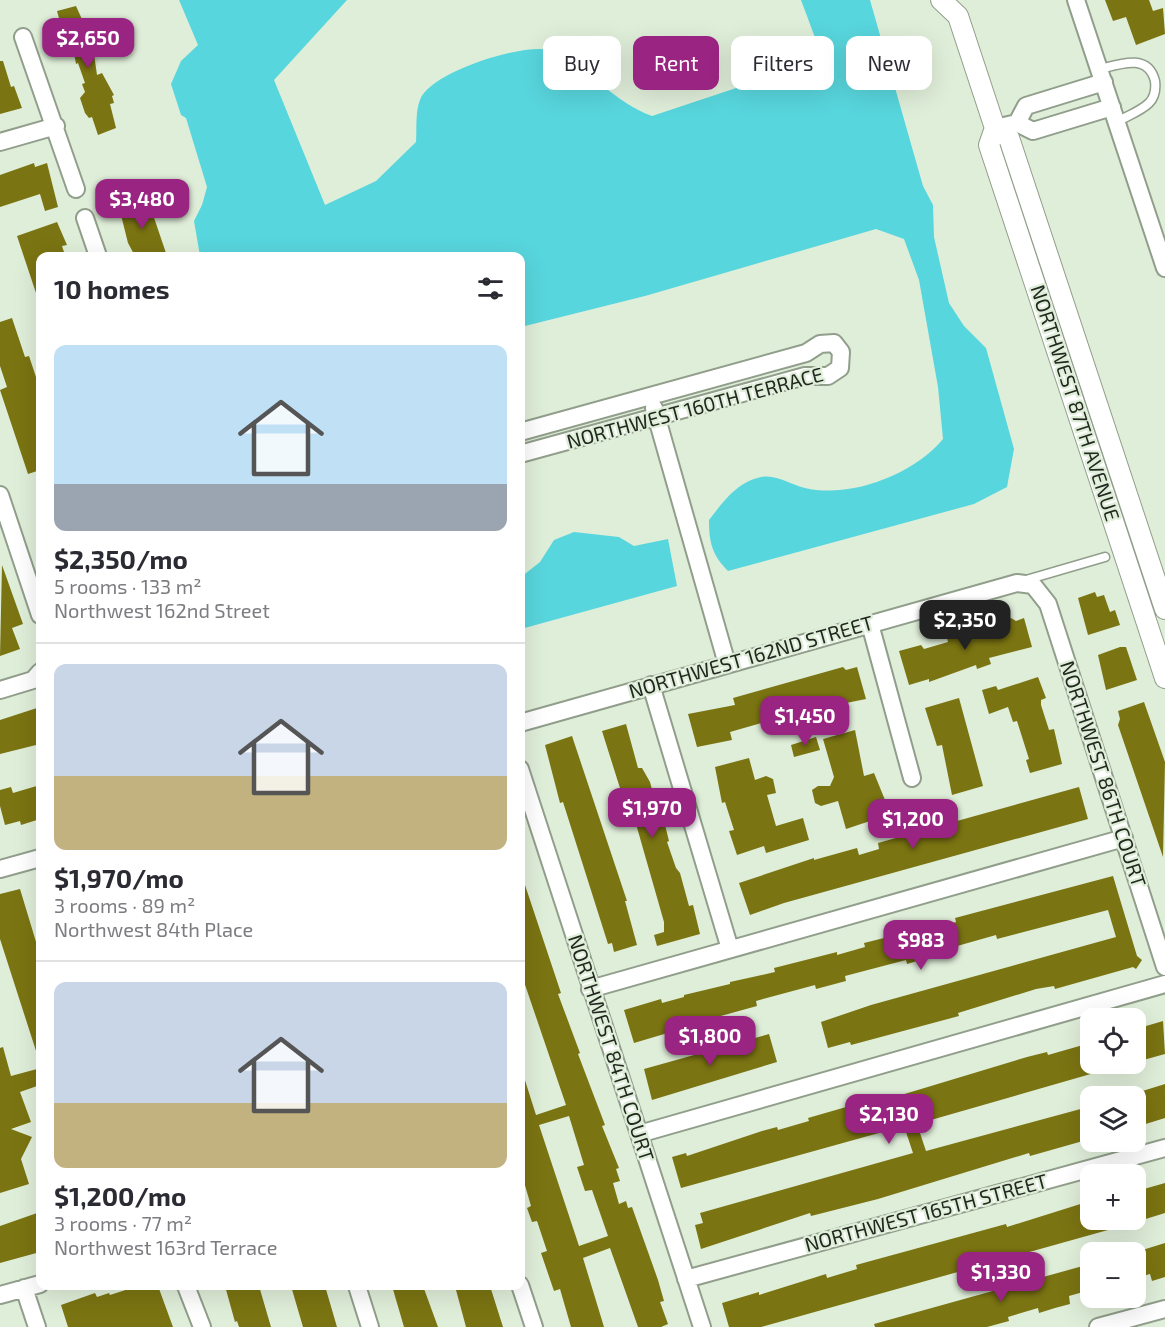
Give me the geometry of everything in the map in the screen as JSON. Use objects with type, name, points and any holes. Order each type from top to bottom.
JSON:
[{"type":"street","name":"NORTHWEST 87TH AVENUE","points":[[941,0],[960,8],[995,128],[989,145],[1165,678]]},
{"type":"street","points":[[1076,0],[1165,268]]},
{"type":"street","points":[[23,37],[56,126],[76,189]]},
{"type":"street","points":[[1017,123],[1026,106],[1072,92],[1102,75]]},
{"type":"street","points":[[1072,92],[1079,117]]},
{"type":"street","points":[[995,128],[1017,123],[1033,131],[1079,117],[1115,114]]},
{"type":"street","points":[[0,142],[56,126]]},
{"type":"street","name":"NORTHWEST 87TH AVENUE","points":[[995,128],[1009,138],[1165,609]]},
{"type":"street","points":[[85,218],[97,252]]},
{"type":"street","name":"NORTHWEST 160TH TERRACE","points":[[525,431],[806,353],[820,344],[834,343],[841,352],[840,368],[828,376],[805,376],[525,453]]},
{"type":"street","points":[[651,397],[727,664]]},
{"type":"street","points":[[0,495],[36,603]]},
{"type":"street","name":"NORTHWEST 162ND STREET","points":[[525,722],[870,624],[1025,584]]},
{"type":"street","name":"NORTHWEST 86TH COURT","points":[[1025,584],[1047,604],[1165,967]]},
{"type":"street","points":[[870,624],[912,778]]},
{"type":"street","points":[[0,690],[33,680],[36,677]]},
{"type":"street","points":[[651,685],[730,949]]},
{"type":"street","name":"NORTHWEST 84TH COURT","points":[[525,785],[702,1327]]},
{"type":"street","points":[[590,989],[1124,838]]},
{"type":"street","points":[[0,869],[36,859]]},
{"type":"street","points":[[639,1134],[1165,984]]},
{"type":"street","name":"NORTHWEST 165TH STREET","points":[[686,1279],[1165,1148]]},
{"type":"street","points":[[0,1294],[32,1286],[37,1327]]},
{"type":"street","points":[[188,1290],[202,1327]]},
{"type":"street","points":[[358,1290],[370,1327]]},
{"type":"street","points":[[522,1290],[534,1327]]},
{"type":"street","points":[[1098,1327],[1165,1309]]},
{"type":"lane","points":[[1102,75],[1138,63],[1145,65],[1152,75],[1156,90],[1149,103],[1115,114]]},
{"type":"lane","name":"NORTHWEST 162ND STREET","points":[[1025,584],[1106,558]]},
{"type":"water","points":[[179,0],[347,0],[274,80],[325,205],[376,181],[416,142],[420,100],[427,89],[460,69],[504,54],[543,49],[543,90],[608,90],[626,103],[652,116],[731,90],[834,90],[834,36],[814,36],[801,0],[870,0],[880,36],[846,36],[846,90],[896,90],[923,186],[933,205],[934,237],[949,303],[964,326],[986,348],[1014,449],[1007,487],[974,504],[728,571],[712,548],[709,520],[731,494],[745,483],[767,476],[805,488],[842,490],[861,487],[899,473],[931,452],[943,439],[938,387],[919,280],[904,239],[876,229],[645,296],[525,326],[525,252],[199,252],[194,221],[207,187],[186,118],[181,115],[171,84],[181,61],[198,45]]},
{"type":"water","points":[[574,532],[619,537],[634,546],[668,539],[677,586],[525,628],[525,574],[540,562],[554,540]]},
{"type":"building","points":[[1105,0],[1149,0],[1153,11],[1163,8],[1165,34],[1136,45],[1126,17],[1113,21]]},
{"type":"building","points":[[76,6],[85,26],[90,25],[96,46],[93,47],[97,75],[102,73],[114,95],[112,96],[114,103],[110,104],[116,128],[98,135],[92,117],[89,118],[85,113],[80,98],[85,92],[82,84],[85,83],[78,63],[76,64],[74,53],[66,55],[59,30],[62,29],[57,11]]},
{"type":"building","points":[[0,61],[3,61],[11,87],[14,86],[22,108],[0,114]]},
{"type":"building","points":[[34,163],[35,167],[47,163],[58,207],[45,211],[40,194],[0,207],[0,175]]},
{"type":"building","points":[[148,200],[166,252],[133,252],[128,243],[119,207]]},
{"type":"building","points":[[57,222],[67,245],[62,246],[64,252],[36,252],[36,293],[17,236]]},
{"type":"building","points":[[12,318],[25,357],[29,356],[36,377],[36,471],[28,474],[0,390],[7,387],[0,366],[0,322]]},
{"type":"building","points":[[2,565],[23,624],[12,628],[20,649],[0,656]]},
{"type":"building","points":[[1095,592],[1097,597],[1104,595],[1110,612],[1115,610],[1120,625],[1088,635],[1078,598]]},
{"type":"building","points":[[1011,618],[1016,621],[1024,618],[1032,647],[989,658],[991,664],[977,669],[976,665],[929,682],[929,679],[909,685],[899,651],[921,645],[924,649],[948,642],[947,638],[990,630],[989,626]]},
{"type":"building","points":[[1126,647],[1137,680],[1106,690],[1098,655]]},
{"type":"building","points":[[843,667],[846,670],[857,667],[866,699],[831,706],[830,703],[730,732],[732,740],[697,747],[688,714],[735,705],[733,698]]},
{"type":"building","points":[[1038,677],[1046,698],[1041,700],[1041,705],[1049,730],[1054,729],[1062,764],[1030,773],[1026,760],[1029,759],[1017,721],[1013,722],[1008,707],[989,714],[982,690],[996,686],[998,690]]},
{"type":"building","points":[[959,698],[983,786],[952,795],[942,745],[937,746],[925,708]]},
{"type":"building","points":[[1144,702],[1165,762],[1163,857],[1118,725],[1120,719],[1118,711]]},
{"type":"building","points":[[36,708],[36,745],[0,754],[0,720]]},
{"type":"building","points":[[626,724],[638,768],[642,768],[650,782],[661,822],[664,821],[669,841],[667,842],[680,873],[689,906],[693,905],[700,934],[657,946],[654,935],[664,932],[664,922],[630,803],[625,804],[602,731]]},
{"type":"building","points":[[855,730],[864,776],[874,773],[885,800],[881,801],[882,817],[846,829],[838,801],[821,806],[815,803],[812,790],[818,786],[830,786],[834,777],[823,739]]},
{"type":"building","points":[[572,736],[627,901],[625,901],[637,945],[614,952],[612,943],[608,944],[563,802],[560,803],[545,745]]},
{"type":"building","points":[[816,737],[820,750],[794,757],[791,745]]},
{"type":"building","points":[[749,758],[755,780],[766,776],[773,779],[776,793],[767,795],[776,826],[803,818],[809,840],[766,853],[764,846],[737,855],[729,831],[734,830],[725,802],[722,803],[715,767]]},
{"type":"building","points":[[36,786],[36,820],[21,825],[20,821],[5,825],[0,806],[0,790],[11,787],[13,793]]},
{"type":"building","points":[[1079,787],[1088,819],[784,903],[750,915],[739,883],[814,858],[814,860],[857,848],[859,855],[879,849],[878,843]]},
{"type":"building","points":[[1113,876],[1137,956],[1142,960],[1136,969],[1133,967],[1055,989],[1054,986],[1036,989],[958,1013],[959,1016],[851,1045],[850,1042],[828,1048],[821,1022],[871,1005],[1116,937],[1108,910],[997,939],[996,935],[936,952],[937,955],[907,964],[906,960],[845,976],[846,981],[816,989],[815,985],[756,1001],[757,1006],[670,1030],[671,1032],[634,1043],[624,1010],[661,999],[662,1003],[730,984],[730,982],[775,972],[774,968],[837,952],[837,955],[865,947],[864,943],[928,927],[929,930],[956,922],[955,918]]},
{"type":"building","points":[[525,885],[561,993],[558,994],[605,1125],[602,1126],[619,1168],[616,1169],[620,1181],[613,1183],[619,1204],[626,1201],[628,1208],[632,1207],[658,1280],[664,1301],[660,1302],[668,1324],[661,1327],[638,1327],[610,1248],[583,1258],[604,1327],[571,1327],[560,1289],[554,1291],[541,1253],[547,1251],[537,1221],[532,1222],[527,1208],[531,1206],[525,1185],[525,1080],[536,1115],[566,1105],[525,985]],"holes":[[[569,1116],[584,1165],[577,1167],[585,1191],[592,1190],[608,1236],[579,1246],[539,1125]]]},
{"type":"building","points":[[20,889],[36,942],[36,1051],[0,939],[0,894]]},
{"type":"building","points":[[1163,1021],[1165,1054],[1146,1059],[1146,1026]]},
{"type":"building","points":[[769,1034],[777,1062],[652,1100],[644,1069]]},
{"type":"building","points":[[1080,1046],[1080,1074],[1091,1074],[917,1124],[926,1151],[1080,1109],[1080,1142],[1030,1156],[1029,1153],[878,1199],[811,1216],[810,1213],[701,1249],[695,1225],[703,1223],[700,1213],[913,1153],[904,1126],[681,1188],[672,1157],[686,1153],[687,1156],[762,1131],[777,1127],[778,1130],[809,1121],[808,1118],[867,1101],[868,1105],[1027,1057],[1047,1052],[1048,1055]]},
{"type":"building","points":[[3,1047],[11,1076],[36,1069],[36,1086],[20,1092],[31,1122],[11,1129],[32,1137],[21,1159],[29,1184],[0,1193],[0,1048]]},
{"type":"building","points":[[1165,1084],[1165,1118],[1146,1124],[1146,1090]]},
{"type":"building","points":[[1165,1183],[1165,1213],[1146,1219],[1146,1188]]},
{"type":"building","points":[[1080,1204],[1080,1230],[1108,1230],[761,1327],[729,1327],[722,1303],[759,1292],[759,1295],[826,1274],[827,1278],[857,1269],[856,1265],[1006,1224],[1007,1227]]},
{"type":"building","points":[[36,1213],[36,1253],[0,1263],[0,1226]]},
{"type":"building","points":[[1165,1243],[1165,1277],[1152,1281],[1150,1274],[1146,1275],[1146,1249]]},
{"type":"building","points":[[1080,1267],[1080,1293],[1069,1296],[1070,1304],[1039,1313],[1038,1308],[1008,1317],[1009,1321],[987,1327],[875,1327],[874,1324]]},
{"type":"building","points":[[126,1290],[159,1290],[173,1327],[68,1327],[61,1305],[95,1293],[97,1297],[109,1293],[110,1295]]},
{"type":"building","points":[[226,1290],[260,1290],[271,1327],[239,1327],[237,1321],[235,1322]]},
{"type":"building","points":[[292,1290],[326,1290],[337,1327],[303,1327]]},
{"type":"building","points":[[393,1290],[424,1290],[438,1327],[404,1327]]},
{"type":"building","points":[[456,1290],[491,1290],[503,1327],[466,1327]]}]
